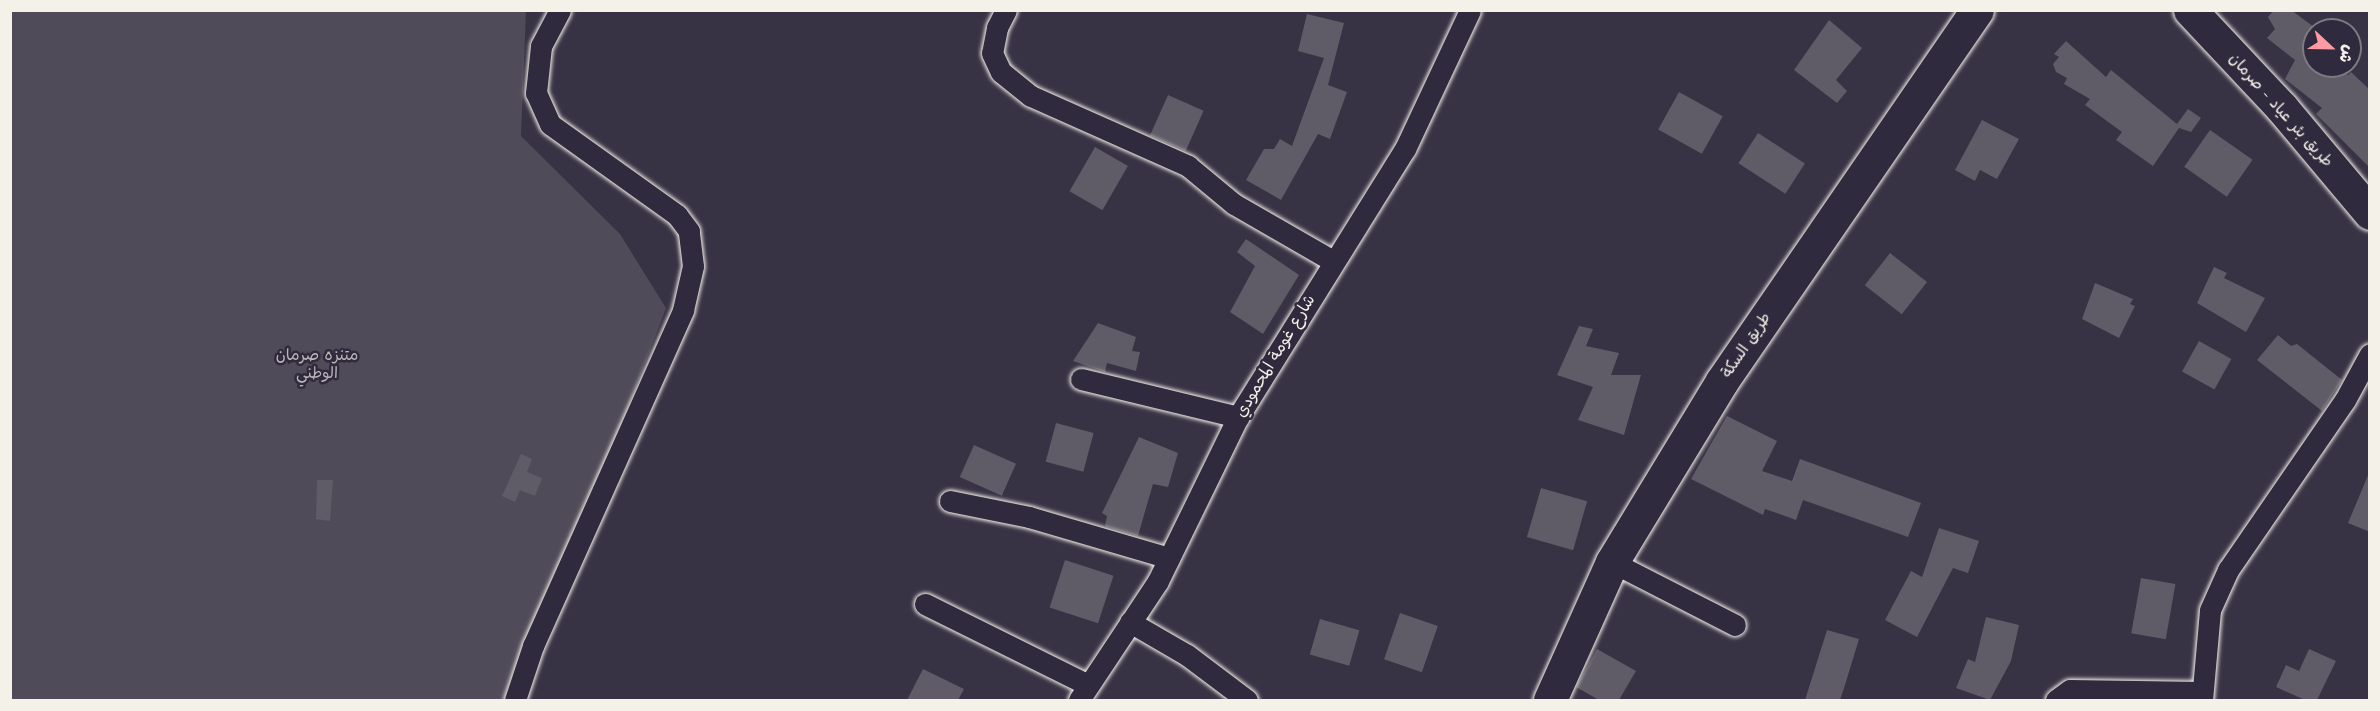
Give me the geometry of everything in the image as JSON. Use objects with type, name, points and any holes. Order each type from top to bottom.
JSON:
[{"type":"main road","name":"طريق السكة","points":[[1550,700],[1612,562],[1722,381],[1977,10]]},
{"type":"main road","name":"طريق بئر عياد - صرمان","points":[[2190,10],[2282,108],[2370,213]]},
{"type":"street","points":[[515,700],[533,646],[683,310],[693,266],[688,231],[677,214],[549,123],[536,93],[540,46],[560,10]]},
{"type":"street","points":[[1006,10],[996,28],[992,53],[1001,72],[1031,96],[1188,166],[1234,204],[1333,261]]},
{"type":"street","name":"شارع غومة المحمودي","points":[[1084,693],[1169,558],[1238,417],[1333,261],[1405,149],[1466,12]]},
{"type":"street","points":[[2056,700],[2070,690],[2202,696],[2210,610],[2228,570],[2345,400],[2370,354]]},
{"type":"street","points":[[1081,379],[1238,417]]},
{"type":"street","points":[[950,501],[1029,517],[1169,558]]},
{"type":"street","points":[[1612,562],[1735,625]]},
{"type":"street","points":[[925,604],[1084,693]]},
{"type":"street","points":[[1130,622],[1186,655],[1247,700]]},
{"type":"green space","name":"متنزه صرمان الوطني","points":[[10,11],[526,11],[521,136],[620,234],[666,308],[516,700],[11,700]]},
{"type":"building","points":[[2274,10],[2291,10],[2302,18],[2302,78],[2357,78],[2370,90],[2370,168],[2316,114],[2322,108],[2285,79],[2295,60],[2267,38],[2275,29],[2268,17]]},
{"type":"building","points":[[1307,14],[1344,23],[1328,85],[1347,92],[1330,139],[1318,134],[1281,200],[1246,180],[1264,149],[1274,149],[1280,139],[1292,146],[1324,58],[1298,51]]},
{"type":"building","points":[[1829,20],[1862,48],[1836,80],[1847,91],[1837,103],[1794,70]]},
{"type":"building","points":[[2066,41],[2106,77],[2111,70],[2177,124],[2188,109],[2201,118],[2191,132],[2179,128],[2153,166],[2116,140],[2122,132],[2085,105],[2090,99],[2064,84],[2067,78],[2056,72],[2053,64],[2059,57],[2054,54]]},
{"type":"building","points":[[1679,92],[1723,116],[1702,154],[1658,130]]},
{"type":"building","points":[[1168,95],[1204,111],[1186,151],[1150,135]]},
{"type":"building","points":[[1982,120],[2019,139],[1997,179],[1980,170],[1975,181],[1955,170]]},
{"type":"building","points":[[2210,130],[2253,160],[2227,197],[2184,167]]},
{"type":"building","points":[[1758,133],[1805,163],[1785,194],[1738,163]]},
{"type":"building","points":[[1095,147],[1128,166],[1102,210],[1070,191]]},
{"type":"building","points":[[1246,239],[1299,275],[1263,334],[1230,312],[1255,266],[1237,252]]},
{"type":"building","points":[[1890,253],[1927,282],[1902,314],[1865,285]]},
{"type":"building","points":[[2214,267],[2227,273],[2224,278],[2265,298],[2246,332],[2197,303]]},
{"type":"building","points":[[2095,283],[2133,299],[2130,304],[2135,306],[2119,338],[2082,319]]},
{"type":"building","points":[[1098,323],[1136,337],[1132,351],[1140,352],[1136,371],[1107,363],[1105,372],[1073,361]]},
{"type":"building","points":[[1579,326],[1593,329],[1586,346],[1619,353],[1611,375],[1641,375],[1624,435],[1578,420],[1593,387],[1557,375]]},
{"type":"building","points":[[2278,335],[2291,346],[2297,344],[2342,380],[2322,411],[2257,360]]},
{"type":"building","points":[[2199,341],[2231,359],[2214,390],[2182,372]]},
{"type":"building","points":[[1727,416],[1777,441],[1762,471],[1792,481],[1800,459],[1921,503],[1908,537],[1803,500],[1796,520],[1765,509],[1763,515],[1691,479]]},
{"type":"building","points":[[1056,423],[1094,433],[1083,472],[1046,462]]},
{"type":"building","points":[[1139,437],[1178,453],[1168,487],[1153,484],[1138,536],[1105,526],[1107,516],[1102,513]]},
{"type":"building","points":[[974,445],[1016,464],[1002,496],[960,477]]},
{"type":"building","points":[[521,454],[532,459],[527,472],[542,478],[535,496],[520,490],[515,502],[502,496]]},
{"type":"building","points":[[2370,473],[2370,532],[2348,523]]},
{"type":"building","points":[[317,480],[333,480],[330,521],[316,519]]},
{"type":"building","points":[[1541,488],[1587,501],[1573,550],[1527,537]]},
{"type":"building","points":[[1939,528],[1979,541],[1968,573],[1953,568],[1917,637],[1885,620],[1911,571],[1922,577]]},
{"type":"building","points":[[1065,560],[1114,576],[1098,623],[1050,608]]},
{"type":"building","points":[[2141,578],[2175,584],[2166,639],[2131,633]]},
{"type":"building","points":[[1400,613],[1438,626],[1422,672],[1384,659]]},
{"type":"building","points":[[1986,617],[2019,625],[2011,661],[1990,700],[1956,688],[1968,659],[1975,662]]},
{"type":"building","points":[[1320,619],[1359,630],[1349,666],[1310,655]]},
{"type":"building","points":[[1827,630],[1859,639],[1845,685],[1840,700],[1805,700]]},
{"type":"building","points":[[1597,649],[1636,671],[1619,700],[1599,700],[1576,687]]},
{"type":"building","points":[[2309,649],[2336,661],[2317,700],[2305,700],[2276,687],[2286,665],[2299,671]]},
{"type":"building","points":[[923,669],[964,689],[958,700],[907,700]]}]
